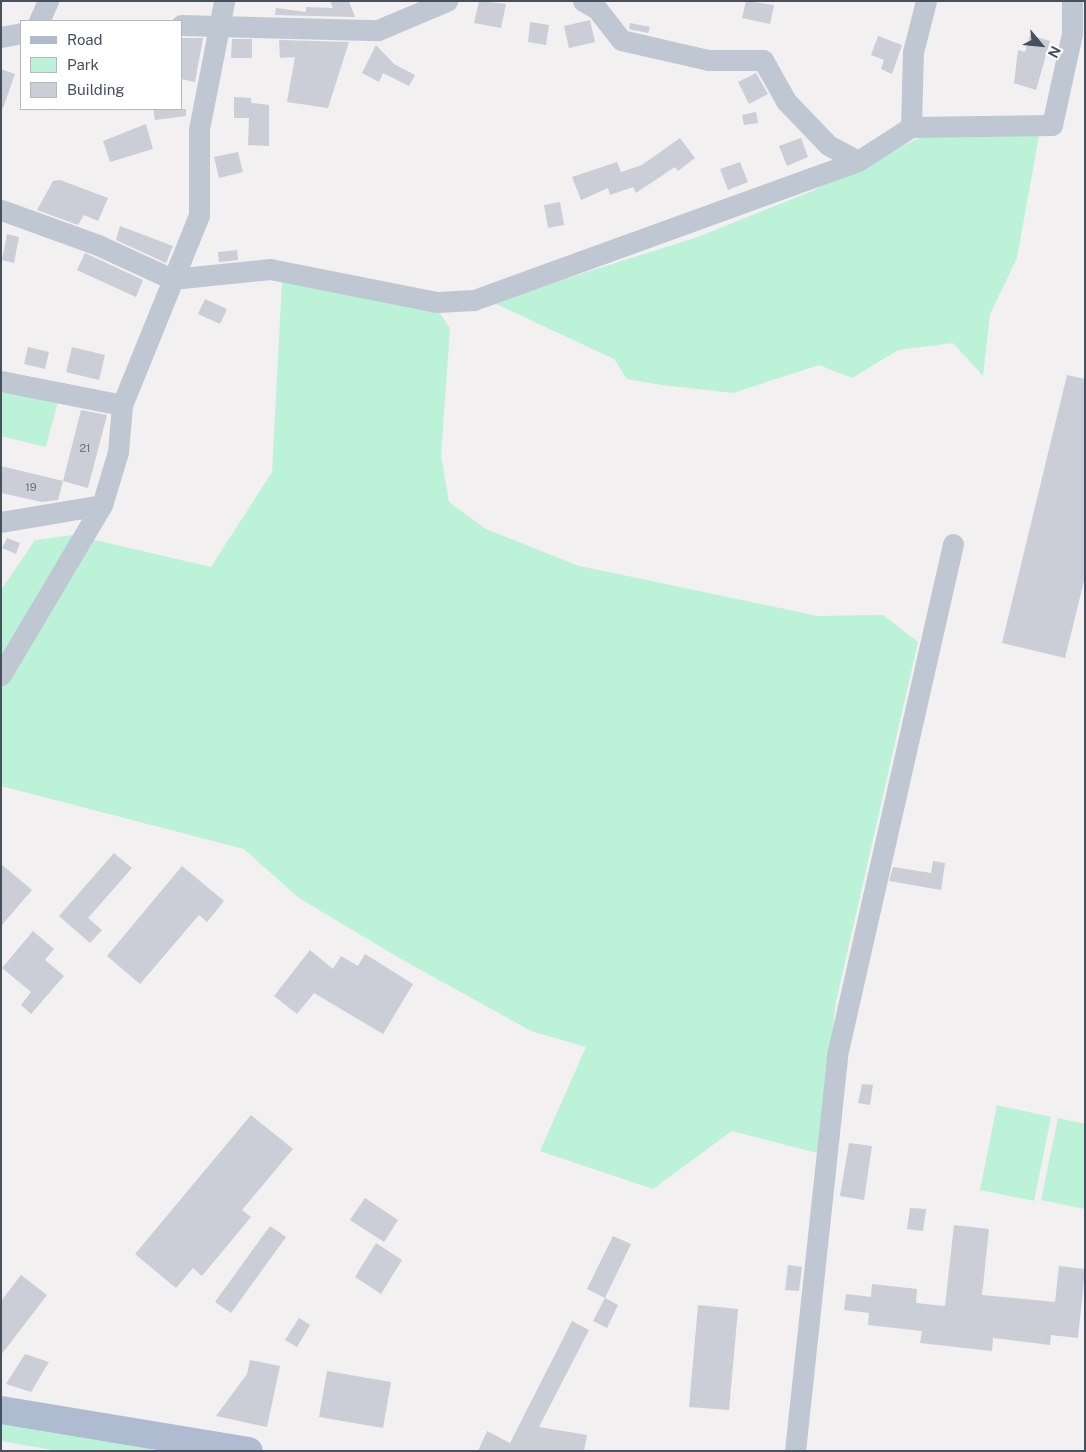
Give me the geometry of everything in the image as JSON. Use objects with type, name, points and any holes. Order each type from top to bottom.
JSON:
[{"type":"main road","points":[[1,1410],[249,1451]]},
{"type":"street","points":[[38,20],[48,1]]},
{"type":"street","points":[[1,675],[102,505],[118,452],[122,406],[199,215],[199,128],[217,27],[224,1]]},
{"type":"street","points":[[182,25],[378,30],[447,1]]},
{"type":"street","points":[[583,1],[597,9],[621,40],[708,60],[763,60],[786,101],[822,139],[858,161]]},
{"type":"street","points":[[911,127],[913,52],[926,1]]},
{"type":"street","points":[[1,210],[98,245],[172,280],[270,269],[437,302],[474,300],[858,161],[911,127],[1052,124],[1072,33],[1072,1]]},
{"type":"street","points":[[1,37],[20,33]]},
{"type":"street","points":[[1,381],[122,406]]},
{"type":"street","points":[[1,522],[102,505]]},
{"type":"street","points":[[795,1451],[837,1055],[953,544]]},
{"type":"green space","points":[[931,132],[1039,136],[1017,258],[990,314],[983,376],[953,343],[898,350],[852,378],[819,365],[733,393],[662,385],[627,379],[614,359],[492,302],[698,237],[812,191]]},
{"type":"green space","points":[[282,281],[438,311],[450,328],[441,456],[449,502],[486,529],[579,566],[818,616],[883,615],[918,642],[836,1002],[817,1153],[732,1131],[653,1189],[540,1151],[586,1047],[531,1031],[401,959],[299,898],[244,849],[1,786],[1,590],[35,540],[73,535],[211,567],[272,472]]},
{"type":"green space","points":[[1,388],[58,401],[46,447],[1,436]]},
{"type":"green space","points":[[997,1105],[1051,1117],[1034,1201],[980,1190]]},
{"type":"green space","points":[[1058,1118],[1085,1124],[1085,1209],[1041,1200]]},
{"type":"green space","points":[[1,1423],[168,1451],[58,1451],[1,1441]]},
{"type":"building","points":[[330,1],[349,1],[355,17],[275,15],[276,8],[306,12],[306,7],[333,8]]},
{"type":"building","points":[[479,1],[506,4],[501,28],[474,23]]},
{"type":"building","points":[[746,1],[774,5],[770,24],[742,18]]},
{"type":"building","points":[[590,20],[595,42],[569,48],[564,26]]},
{"type":"building","points":[[530,22],[549,25],[546,45],[528,42]]},
{"type":"building","points":[[630,23],[650,27],[648,33],[629,29]]},
{"type":"building","points":[[1030,35],[1050,41],[1036,90],[1014,83],[1018,50],[1025,52]]},
{"type":"building","points":[[878,36],[902,45],[892,74],[881,69],[884,60],[871,55]]},
{"type":"building","points":[[182,38],[203,38],[195,82],[182,79]]},
{"type":"building","points":[[232,39],[252,39],[252,58],[231,58]]},
{"type":"building","points":[[279,40],[349,42],[328,108],[287,102],[295,57],[280,58]]},
{"type":"building","points":[[376,45],[394,64],[415,75],[409,86],[383,73],[379,82],[362,73]]},
{"type":"building","points":[[1,69],[15,74],[3,108],[1,108]]},
{"type":"building","points":[[756,73],[768,94],[749,104],[738,82]]},
{"type":"building","points":[[234,97],[251,98],[251,103],[269,105],[269,146],[248,145],[249,118],[234,118]]},
{"type":"building","points":[[186,109],[186,116],[155,120],[153,110]]},
{"type":"building","points":[[756,112],[758,123],[744,125],[742,115]]},
{"type":"building","points":[[146,124],[153,149],[110,162],[103,141]]},
{"type":"building","points":[[680,138],[695,158],[678,171],[675,167],[636,193],[633,187],[610,195],[608,188],[581,200],[572,177],[617,162],[621,172],[642,165]]},
{"type":"building","points":[[801,138],[808,157],[787,166],[779,146]]},
{"type":"building","points":[[238,152],[243,172],[219,178],[214,157]]},
{"type":"building","points":[[740,162],[748,182],[728,190],[720,169]]},
{"type":"building","points":[[60,180],[108,198],[98,221],[84,215],[78,225],[37,210],[53,181]]},
{"type":"building","points":[[560,202],[564,225],[548,228],[544,205]]},
{"type":"building","points":[[120,226],[173,246],[166,263],[116,240]]},
{"type":"building","points":[[7,234],[19,237],[14,263],[2,260]]},
{"type":"building","points":[[237,250],[238,260],[219,262],[218,252]]},
{"type":"building","points":[[85,253],[143,280],[136,297],[77,270]]},
{"type":"building","points":[[205,299],[227,309],[220,324],[198,314]]},
{"type":"building","points":[[28,347],[49,352],[45,369],[24,364]]},
{"type":"building","points":[[72,347],[105,355],[99,380],[66,372]]},
{"type":"building","points":[[1067,375],[1085,379],[1085,577],[1065,658],[1002,643]]},
{"type":"building","points":[[81,410],[107,415],[88,488],[63,481]]},
{"type":"building","points":[[1,466],[63,481],[58,500],[42,502],[1,493]]},
{"type":"building","points":[[7,538],[20,543],[16,554],[2,548]]},
{"type":"building","points":[[114,853],[132,868],[88,918],[102,930],[90,943],[59,916]]},
{"type":"building","points":[[933,861],[945,863],[941,890],[889,881],[893,867],[931,873]]},
{"type":"building","points":[[1,864],[32,890],[1,926]]},
{"type":"building","points":[[182,866],[224,901],[207,922],[199,915],[140,984],[107,956]]},
{"type":"building","points":[[33,931],[54,949],[45,960],[64,976],[31,1014],[21,1005],[31,992],[2,968]]},
{"type":"building","points":[[310,950],[333,969],[341,956],[358,966],[365,954],[413,984],[383,1034],[314,993],[297,1014],[274,996]]},
{"type":"building","points":[[862,1084],[873,1085],[870,1105],[858,1103]]},
{"type":"building","points":[[251,1115],[293,1149],[242,1210],[251,1217],[202,1276],[193,1268],[176,1288],[135,1254]]},
{"type":"building","points":[[849,1143],[872,1146],[864,1200],[840,1196]]},
{"type":"building","points":[[365,1198],[398,1220],[384,1242],[350,1220]]},
{"type":"building","points":[[910,1208],[926,1209],[923,1231],[907,1229]]},
{"type":"building","points":[[954,1225],[989,1229],[982,1295],[1055,1302],[1059,1266],[1085,1269],[1078,1338],[1051,1335],[1050,1345],[993,1338],[992,1351],[920,1343],[922,1331],[868,1325],[869,1313],[844,1310],[846,1294],[871,1297],[872,1284],[917,1289],[916,1303],[945,1306]]},
{"type":"building","points":[[270,1226],[286,1237],[231,1313],[215,1302]]},
{"type":"building","points":[[613,1236],[631,1244],[605,1298],[587,1289]]},
{"type":"building","points":[[376,1243],[402,1260],[381,1294],[355,1277]]},
{"type":"building","points":[[788,1265],[802,1267],[799,1291],[785,1290]]},
{"type":"building","points":[[21,1275],[47,1295],[1,1355],[1,1301]]},
{"type":"building","points":[[605,1298],[618,1305],[607,1328],[593,1321]]},
{"type":"building","points":[[698,1305],[738,1309],[729,1410],[689,1407]]},
{"type":"building","points":[[299,1318],[310,1325],[297,1347],[285,1340]]},
{"type":"building","points":[[572,1321],[589,1330],[539,1427],[587,1435],[584,1451],[478,1451],[487,1431],[510,1443]]},
{"type":"building","points":[[25,1354],[49,1362],[31,1392],[6,1384]]},
{"type":"building","points":[[250,1360],[280,1366],[267,1427],[216,1416],[247,1374]]},
{"type":"building","points":[[327,1371],[391,1382],[383,1428],[319,1417]]}]
